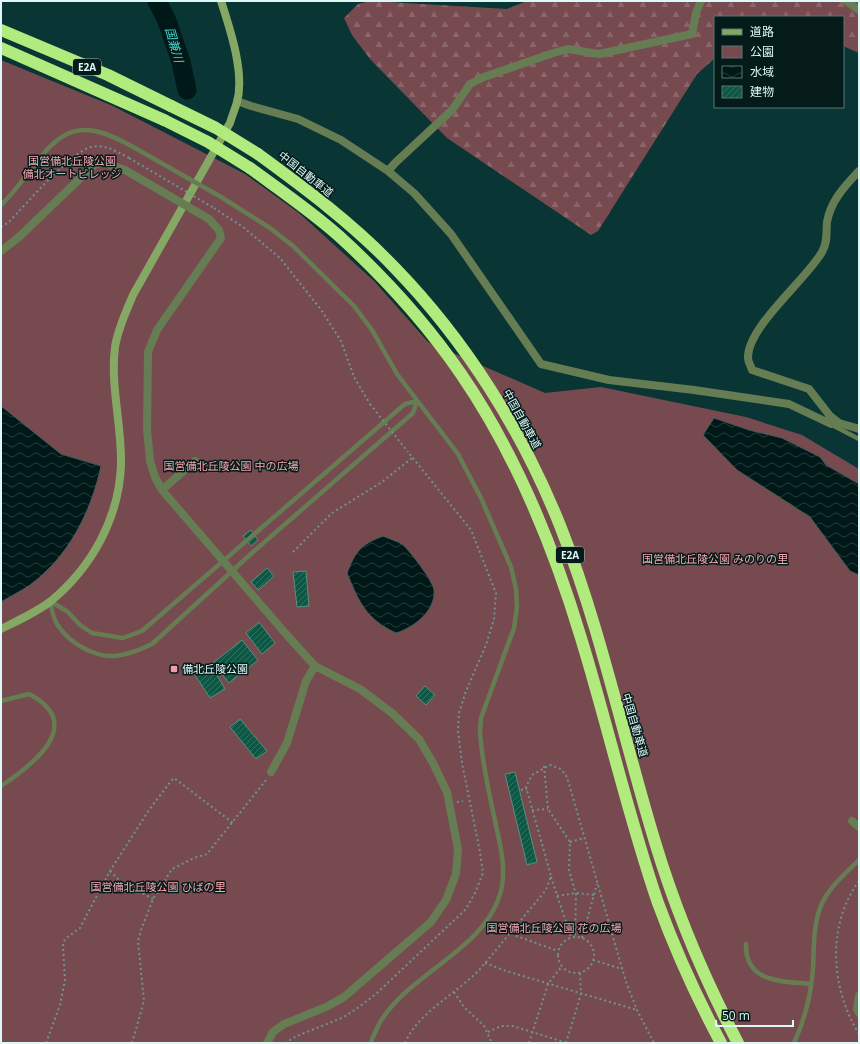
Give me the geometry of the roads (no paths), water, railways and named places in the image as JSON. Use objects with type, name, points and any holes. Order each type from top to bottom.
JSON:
[{"type":"highway","name":"中国自動車道","points":[[1,30],[108,76],[171,106],[216,128],[258,154],[307,190],[350,225],[393,266],[436,313],[475,366],[509,420],[539,478],[560,527],[596,635],[651,830],[673,898],[693,950],[738,1043]]},
{"type":"highway","name":"E2A","points":[[1,48],[164,120],[208,142],[250,168],[296,201],[338,235],[381,277],[431,334],[461,373],[494,426],[524,485],[545,533],[563,582],[658,903],[682,964],[721,1043]]},
{"type":"street","points":[[1,629],[50,601],[81,570],[94,553],[107,530],[116,499],[121,466],[114,370],[116,346],[121,323],[133,295],[222,137],[238,101],[238,67],[232,34],[221,1]]},
{"type":"street","points":[[388,170],[447,114],[470,84],[507,68],[568,49],[599,54],[692,34],[696,13],[702,1]]},
{"type":"street","points":[[850,1],[859,10]]},
{"type":"street","points":[[238,101],[250,106],[298,119],[341,140],[388,170],[414,193],[452,234],[541,364],[609,380],[694,390],[789,404],[835,424],[859,429]]},
{"type":"street","points":[[1,251],[19,237],[94,165],[102,162],[125,170],[209,219],[219,230],[221,238],[157,330],[148,352],[146,429],[149,455],[154,477],[162,490],[315,666],[360,689],[392,713],[419,739],[447,792],[458,849],[456,874],[446,900],[431,922],[344,997],[326,1008],[284,1024],[273,1032],[266,1043]]},
{"type":"street","points":[[835,424],[808,389],[752,370],[748,359],[751,344],[760,326],[793,289],[822,251],[827,238],[827,222],[837,195],[859,171]]},
{"type":"street","points":[[162,490],[195,460]]},
{"type":"street","points":[[271,772],[286,743],[306,681],[315,666]]},
{"type":"street","points":[[852,821],[859,827]]},
{"type":"street","points":[[859,996],[857,1009],[859,1014]]},
{"type":"lane","points":[[1,204],[16,189],[51,144],[68,133],[82,130],[96,131],[116,137],[270,228],[293,246],[354,306],[372,330],[397,374],[458,454],[481,498],[511,567],[516,589],[517,607],[514,628],[489,693],[481,718],[480,732],[501,850],[503,872],[501,891],[488,919],[467,941],[400,999],[383,1017],[371,1043]]},
{"type":"lane","points":[[50,601],[68,612],[80,625],[92,632],[123,638],[142,631],[405,404],[417,401]]},
{"type":"lane","points":[[50,601],[58,627],[70,640],[88,651],[113,656],[136,651],[152,644],[236,567],[413,413],[417,401]]},
{"type":"lane","points":[[835,424],[859,439]]},
{"type":"lane","points":[[1,701],[29,694],[41,701],[51,710],[55,731],[50,745],[1,786]]},
{"type":"lane","points":[[794,1043],[807,1008],[814,935],[821,907],[831,890],[859,860]]},
{"type":"lane","points":[[746,944],[748,961],[759,975],[768,979],[810,984]]},
{"type":"water","points":[[1,406],[61,454],[101,466],[91,500],[67,547],[56,561],[30,585],[1,602]]},
{"type":"water","points":[[714,418],[749,430],[782,438],[820,457],[826,465],[859,484],[859,575],[850,571],[810,517],[737,470],[703,435]]},
{"type":"water","points":[[383,536],[399,542],[406,548],[426,573],[434,590],[434,598],[431,605],[422,618],[403,631],[396,633],[386,628],[370,616],[360,601],[347,573],[356,554],[369,542]]},
{"type":"waterway","name":"国兼川","points":[[157,1],[167,21],[181,62],[187,90]]},
{"type":"place","name":"備北丘陵公園","points":[[174,669]]},
{"type":"park label","name":"国営備北丘陵公園 備北オートビレッジ","points":[[72,167]]},
{"type":"park label","name":"国営備北丘陵公園 中の広場","points":[[231,466]]},
{"type":"park label","name":"国営備北丘陵公園 みのりの里","points":[[715,559]]},
{"type":"park label","name":"国営備北丘陵公園 ひばの里","points":[[158,887]]},
{"type":"park label","name":"国営備北丘陵公園 花の広場","points":[[554,928]]}]
